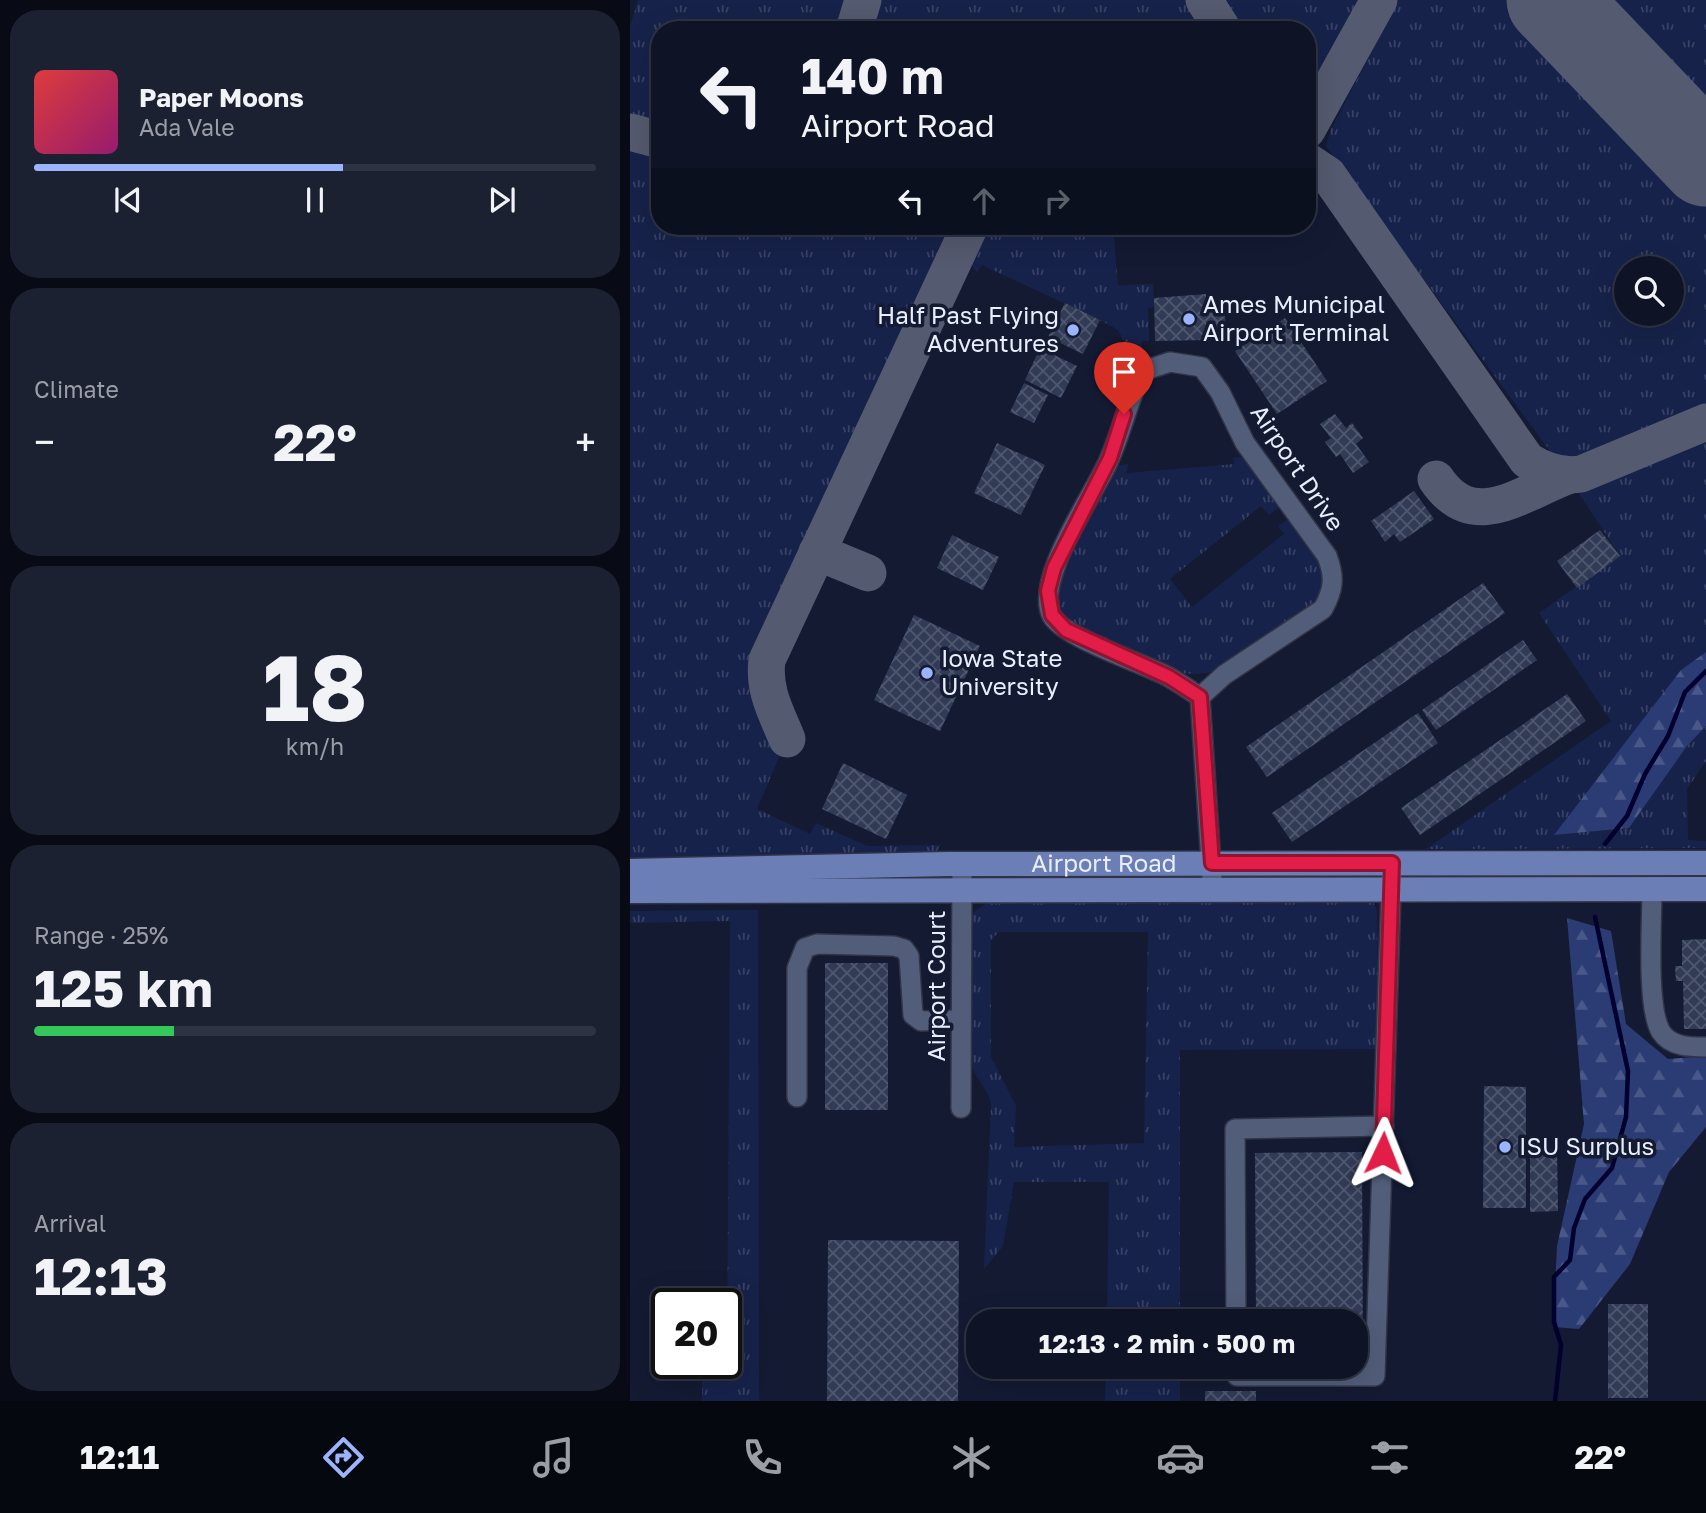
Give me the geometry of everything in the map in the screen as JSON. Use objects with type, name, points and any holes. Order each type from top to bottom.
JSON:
[{"type":"main road","name":"Airport Road","points":[[630,871],[962,864],[1706,863]]},
{"type":"main road","name":"Airport Road","points":[[630,891],[1706,889]]},
{"type":"street","name":"Airport Drive","points":[[1170,362],[1202,367],[1220,392],[1245,443],[1327,556],[1334,575],[1332,593],[1322,609],[1224,675],[1200,697],[1169,677],[1066,630],[1052,615],[1048,591],[1054,568],[1110,458],[1129,396],[1143,371],[1170,362]]},
{"type":"street","points":[[1200,697],[1212,889]]},
{"type":"street","points":[[1368,1376],[1375,1376],[1392,863]]},
{"type":"street","name":"Airport Court","points":[[961,1108],[962,864]]},
{"type":"street","points":[[1652,889],[1654,1012],[1662,1034],[1683,1047],[1706,1047]]},
{"type":"street","points":[[797,1097],[797,968],[804,948],[817,944],[894,946],[904,949],[909,956],[913,1015],[921,1021],[961,1020]]},
{"type":"street","points":[[1237,1309],[1235,1129],[1384,1126]]},
{"type":"green space","points":[[638,0],[854,0],[848,21],[651,21],[651,127],[630,121],[630,26]]},
{"type":"green space","points":[[878,0],[1191,0],[1205,21],[872,21]]},
{"type":"green space","points":[[1219,0],[1368,0],[1336,63],[1316,84],[1316,21],[1232,21]]},
{"type":"green space","points":[[1399,0],[1521,0],[1706,192],[1706,410],[1580,462],[1558,462],[1326,146],[1331,129]]},
{"type":"green space","points":[[1585,0],[1706,0],[1706,127]]},
{"type":"green space","points":[[630,144],[651,150],[651,235],[949,235],[949,240],[946,253],[758,657],[755,692],[779,757],[757,809],[810,834],[816,823],[867,846],[941,845],[935,854],[630,864]]},
{"type":"green space","points":[[978,235],[1114,235],[1118,285],[1153,284],[1155,307],[1148,308],[1149,341],[1141,341],[1143,361],[1135,363],[1118,330],[1100,320],[982,265],[977,272],[971,261]]},
{"type":"green space","points":[[1706,437],[1706,652],[1681,670],[1555,835],[1629,828],[1687,746],[1706,726],[1706,761],[1687,789],[1688,840],[1706,841],[1706,848],[1426,849],[1611,721],[1539,613],[1620,556],[1578,492]]},
{"type":"green space","points":[[1248,456],[1282,505],[1269,515],[1261,506],[1170,579],[1192,607],[1284,534],[1278,526],[1291,517],[1328,571],[1319,603],[1225,668],[1197,674],[1179,673],[1074,624],[1065,616],[1058,603],[1057,586],[1114,466],[1128,464],[1127,473],[1234,464],[1233,458]]},
{"type":"green space","points":[[1706,652],[1706,726],[1687,746],[1629,828],[1554,835],[1681,670]]},
{"type":"green space","points":[[989,901],[1373,901],[1377,912],[1379,1049],[1180,1050],[1180,1309],[1107,1309],[1109,1182],[1014,1182],[1003,1246],[984,1269],[991,1104],[969,1060],[969,923],[974,912]],"holes":[[[999,932],[1148,932],[1144,1143],[1014,1147],[1016,1106],[991,1057],[991,940]]]},
{"type":"green space","points":[[758,910],[759,1401],[702,1401],[702,1380],[742,1379],[742,1288],[727,1288],[730,921],[630,923],[630,911]]},
{"type":"green space","points":[[1567,918],[1611,931],[1626,1024],[1668,1059],[1706,1056],[1706,1127],[1669,1172],[1630,1264],[1579,1329],[1553,1327],[1557,1246],[1584,1124]]},
{"type":"green space","points":[[1106,1379],[1180,1379],[1180,1401],[1105,1401]]},
{"type":"building","name":"Ames Municipal Airport Terminal","points":[[1206,294],[1206,302],[1224,301],[1226,331],[1206,333],[1207,340],[1155,341],[1154,298]]},
{"type":"building","name":"Half Past Flying Adventures","points":[[1065,303],[1100,320],[1083,354],[1048,337]]},
{"type":"building","points":[[1285,318],[1327,381],[1277,414],[1235,351]]},
{"type":"building","points":[[1040,348],[1077,366],[1061,398],[1025,380]]},
{"type":"building","points":[[1024,383],[1048,395],[1034,423],[1010,412]]},
{"type":"building","points":[[1335,414],[1346,428],[1352,423],[1363,438],[1356,444],[1369,462],[1353,473],[1340,454],[1336,457],[1325,442],[1331,438],[1320,424]]},
{"type":"building","points":[[997,443],[1045,465],[1021,515],[974,493]]},
{"type":"building","points":[[1414,491],[1434,519],[1400,542],[1394,534],[1385,542],[1371,521]]},
{"type":"building","points":[[1600,530],[1620,556],[1577,588],[1557,561]]},
{"type":"building","points":[[952,535],[999,557],[983,590],[937,568]]},
{"type":"building","points":[[1483,583],[1505,613],[1267,777],[1246,747]]},
{"type":"building","name":"Iowa State University","points":[[914,615],[980,646],[940,731],[874,700]]},
{"type":"building","points":[[1523,640],[1537,660],[1436,730],[1422,710]]},
{"type":"building","points":[[1567,694],[1586,721],[1420,835],[1401,808]]},
{"type":"building","points":[[1418,713],[1438,743],[1292,842],[1272,813]]},
{"type":"building","points":[[843,763],[907,795],[886,839],[822,809]]},
{"type":"building","points":[[1706,939],[1706,1029],[1684,1029],[1683,981],[1676,981],[1675,966],[1682,966],[1682,940]]},
{"type":"building","points":[[825,963],[888,963],[888,1110],[825,1110]]},
{"type":"building","name":"ISU Surplus","points":[[1484,1086],[1526,1087],[1526,1208],[1483,1208]]},
{"type":"building","points":[[1530,1149],[1557,1149],[1558,1211],[1530,1212]]},
{"type":"building","points":[[1362,1152],[1363,1309],[1256,1309],[1255,1153]]},
{"type":"building","points":[[828,1240],[959,1241],[958,1401],[827,1401]]},
{"type":"building","points":[[1608,1304],[1648,1304],[1648,1398],[1608,1398]]},
{"type":"building","points":[[1205,1391],[1256,1391],[1256,1401],[1205,1401]]},
{"type":"waterway","points":[[1605,844],[1627,816],[1645,774],[1668,736],[1685,692],[1706,671]]},
{"type":"waterway","points":[[1555,1401],[1561,1345],[1554,1322],[1554,1277],[1570,1260],[1574,1228],[1585,1199],[1612,1168],[1626,1117],[1628,1071],[1595,917]]},
{"type":"taxiway","points":[[857,21],[863,0]]},
{"type":"taxiway","points":[[1204,0],[1217,21]]},
{"type":"taxiway","points":[[1316,114],[1379,0]]},
{"type":"taxiway","points":[[1549,0],[1572,24]]},
{"type":"taxiway","points":[[630,132],[651,138]]},
{"type":"taxiway","points":[[1316,167],[1328,175],[1527,460],[1553,472],[1581,474],[1706,422]]},
{"type":"taxiway","points":[[787,739],[769,691],[767,660],[966,235]]},
{"type":"taxiway","points":[[1436,479],[1451,496],[1466,504],[1482,507],[1517,499],[1570,475]]},
{"type":"taxiway","points":[[817,552],[868,573]]},
{"type":"runway","points":[[1552,0],[1706,161]]},
{"type":"place","name":"Ames Municipal Airport Terminal","points":[[1189,319]]},
{"type":"place","name":"Half Past Flying Adventures","points":[[1073,330]]},
{"type":"place","name":"Iowa State University","points":[[927,673]]},
{"type":"place","name":"ISU Surplus","points":[[1505,1147]]},
{"type":"route","points":[[1124,414],[1110,458],[1054,568],[1048,591],[1052,615],[1066,630],[1169,677],[1200,697],[1212,863],[1392,863],[1383,1153]]}]
